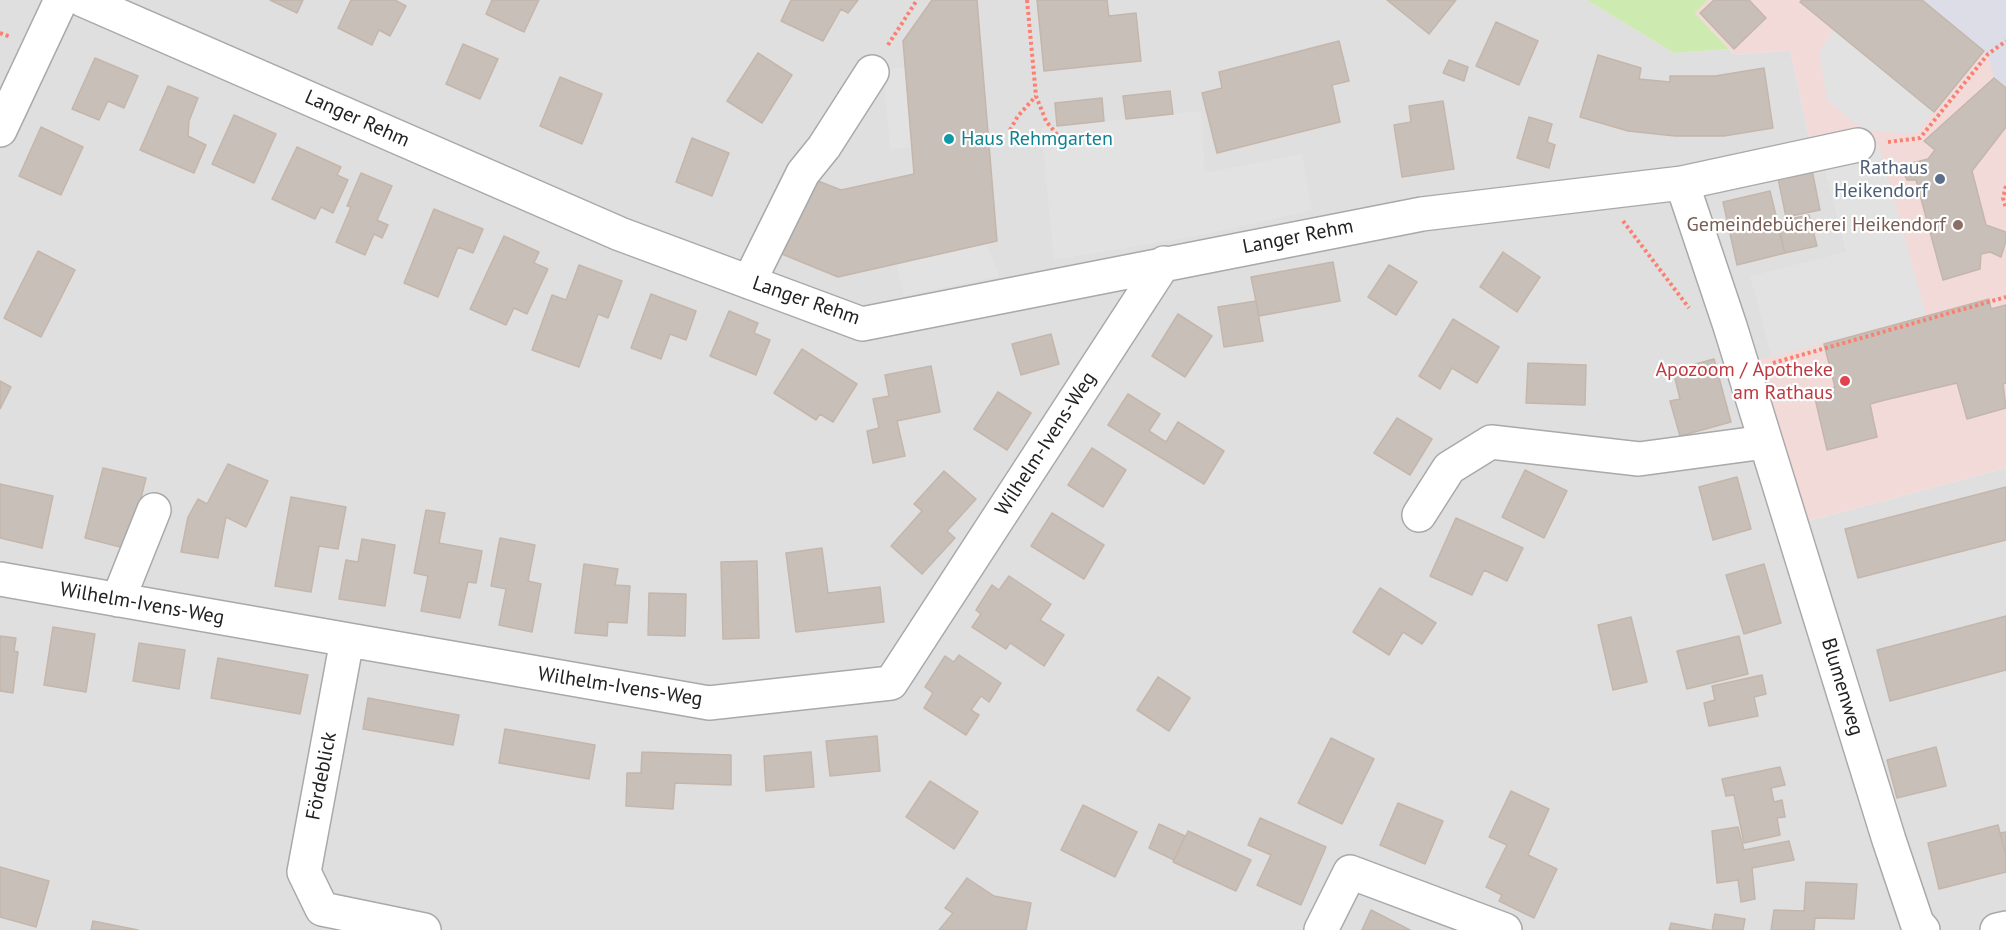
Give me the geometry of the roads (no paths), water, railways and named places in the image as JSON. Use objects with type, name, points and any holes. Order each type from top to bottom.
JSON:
[{"type":"street","points":[[0,130],[61,0]]},
{"type":"street","name":"Langer Rehm","points":[[84,0],[620,234],[862,324],[1422,214],[1682,183],[1858,145]]},
{"type":"street","points":[[749,282],[804,173],[824,147],[872,72]]},
{"type":"street","name":"Blumenweg","points":[[1682,183],[1730,326],[1849,704],[1889,840],[1917,923],[1923,930]]},
{"type":"street","name":"Wilhelm-Ivens-Weg","points":[[0,579],[709,702],[891,683],[1164,263]]},
{"type":"street","points":[[1419,515],[1449,468],[1491,442],[1639,459],[1765,442]]},
{"type":"street","points":[[118,600],[154,510]]},
{"type":"street","name":"Fördeblick","points":[[347,640],[304,872],[318,919],[424,930]]},
{"type":"street","points":[[1321,930],[1350,872],[1505,930]]},
{"type":"street","points":[[1997,930],[2006,928]]},
{"type":"place","name":"Haus Rehmgarten","points":[[949,139]]},
{"type":"place","name":"Rathaus Heikendorf","points":[[1940,179]]},
{"type":"place","name":"Gemeindebücherei Heikendorf","points":[[1958,225]]},
{"type":"place","name":"Apozoom / Apotheke am Rathaus","points":[[1845,381]]}]
